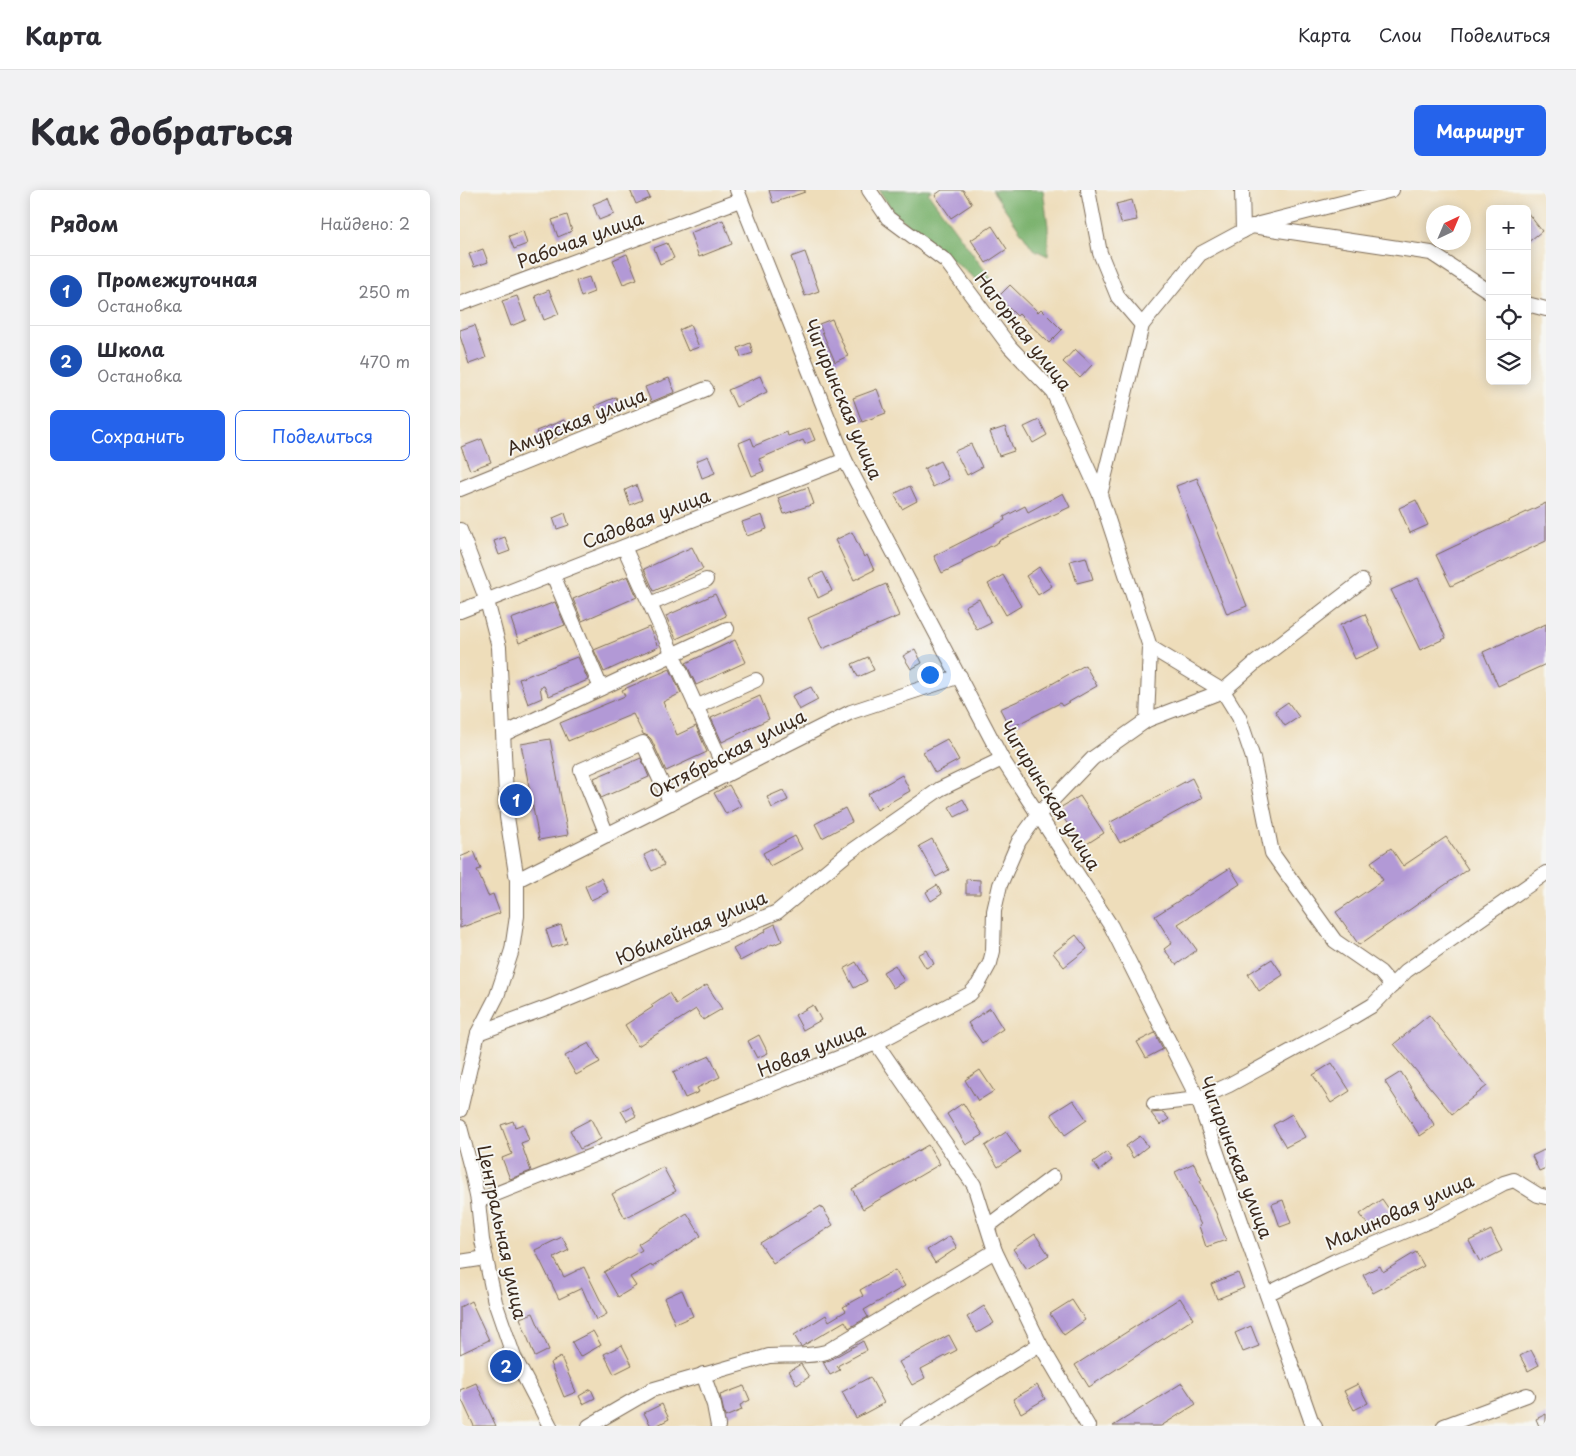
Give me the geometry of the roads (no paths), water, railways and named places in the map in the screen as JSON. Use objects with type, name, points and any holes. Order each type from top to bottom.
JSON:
[{"type":"street","name":"Нагорная улица","points":[[869,190],[888,218],[946,261],[1010,347],[1053,392],[1100,495],[1150,648]]},
{"type":"street","points":[[1088,190],[1100,254],[1118,297],[1142,325]]},
{"type":"street","points":[[1242,190],[1248,228]]},
{"type":"street","points":[[1100,495],[1142,325],[1200,254],[1248,228],[1392,190]]},
{"type":"street","name":"Рабочая улица","points":[[460,304],[739,195]]},
{"type":"street","name":"Чигиринская улица","points":[[739,195],[845,460],[960,676],[1002,760],[1111,926],[1198,1099],[1315,1426]]},
{"type":"street","points":[[1248,228],[1431,253],[1486,289]]},
{"type":"street","points":[[1531,305],[1546,309]]},
{"type":"street","name":"Амурская улица","points":[[460,489],[706,389]]},
{"type":"street","name":"Садовая улица","points":[[460,610],[845,460]]},
{"type":"street","points":[[460,530],[487,601],[499,647],[507,816],[517,880],[517,916],[512,950],[497,996],[478,1033],[460,1110]]},
{"type":"street","points":[[624,547],[727,774]]},
{"type":"street","points":[[553,575],[601,688]]},
{"type":"street","points":[[650,604],[706,580]]},
{"type":"street","points":[[1223,691],[1255,663],[1362,581]]},
{"type":"street","points":[[504,734],[728,629]]},
{"type":"street","points":[[1147,720],[1150,648],[1223,691],[1239,717],[1253,758],[1272,853],[1335,941],[1380,972],[1392,986]]},
{"type":"street","name":"Октябрьская улица","points":[[517,880],[851,712],[960,676]]},
{"type":"street","points":[[696,707],[756,680]]},
{"type":"street","name":"Новая улица","points":[[478,1201],[876,1043],[974,990],[990,963],[993,951],[994,911],[1000,885],[1019,841],[1038,815],[1093,758],[1147,720],[1223,691]]},
{"type":"street","points":[[607,835],[581,770],[643,743],[671,802]]},
{"type":"street","name":"Юбилейная улица","points":[[478,1033],[554,1005],[777,912],[848,852],[940,789],[1002,760]]},
{"type":"street","points":[[1154,1104],[1198,1099],[1229,1085],[1346,1021],[1373,1005],[1406,971],[1546,873]]},
{"type":"street","points":[[876,1043],[974,1185],[995,1251],[1040,1344],[1088,1426]]},
{"type":"street","name":"Центральная улица","points":[[460,1126],[478,1201],[486,1258],[495,1302],[514,1357],[548,1426]]},
{"type":"street","points":[[988,1226],[1053,1177]]},
{"type":"street","name":"Малиновая улица","points":[[1267,1294],[1334,1261],[1446,1214],[1504,1183],[1514,1180],[1538,1195],[1546,1197]]},
{"type":"street","points":[[588,1426],[652,1390],[703,1374],[780,1354],[809,1356],[826,1352],[995,1251]]},
{"type":"street","points":[[460,1262],[486,1258]]},
{"type":"street","points":[[909,1426],[1040,1344]]},
{"type":"street","points":[[703,1374],[714,1405],[718,1426]]},
{"type":"street","points":[[1444,1426],[1527,1395]]},
{"type":"place","name":"Промежуточная","points":[[516,800]]},
{"type":"place","name":"Школа","points":[[506,1366]]}]
